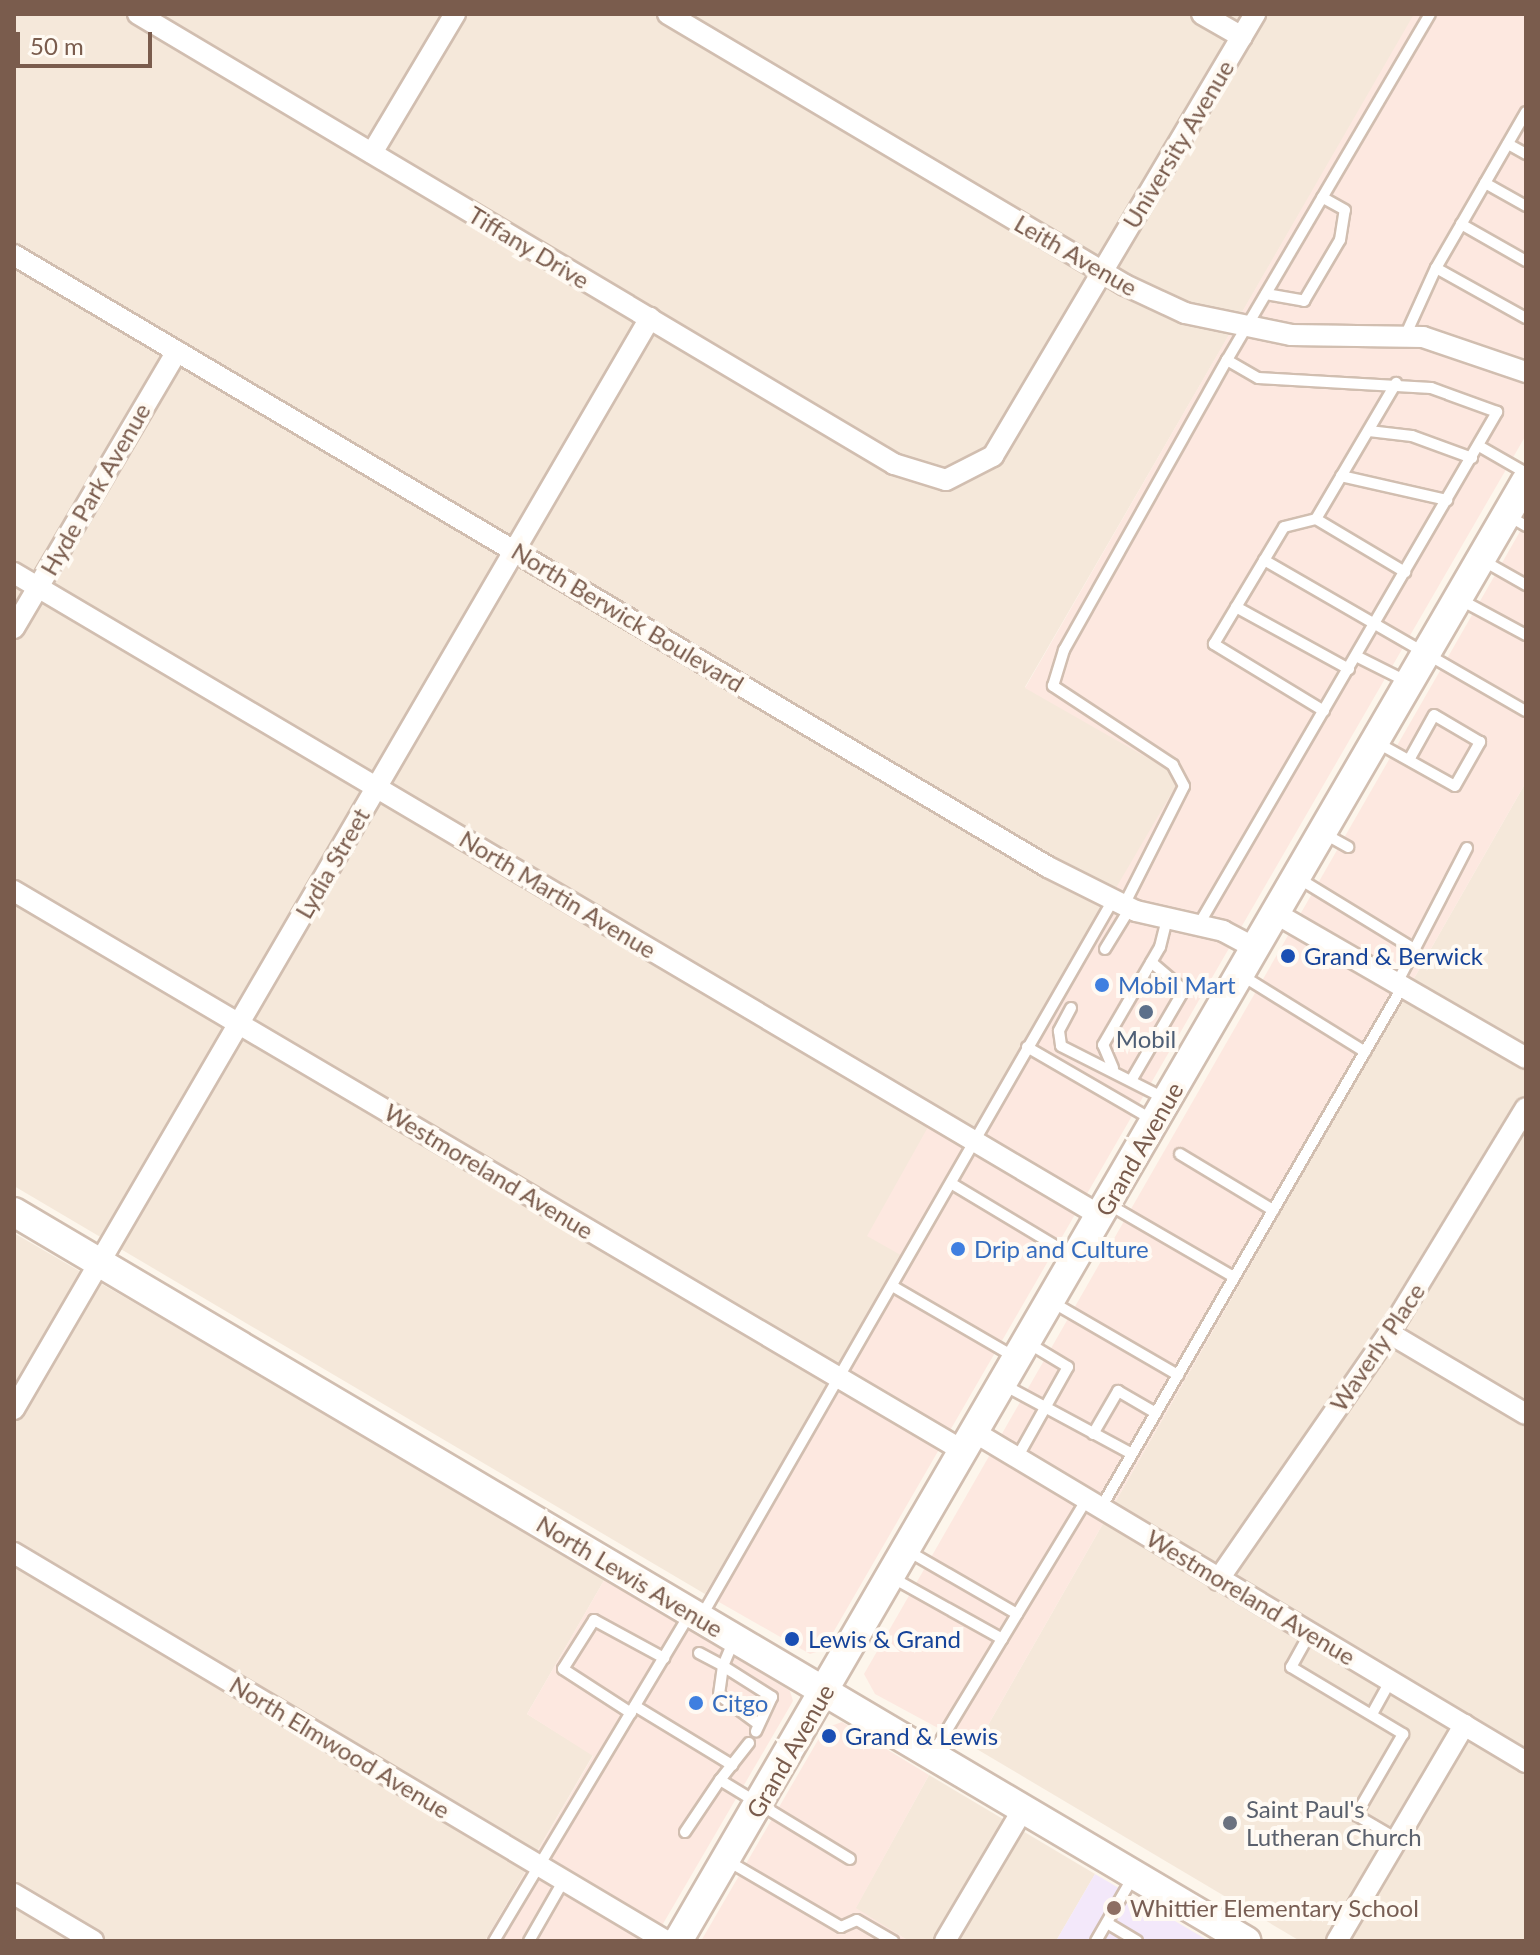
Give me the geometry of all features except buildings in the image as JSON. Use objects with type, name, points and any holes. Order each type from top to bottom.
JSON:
[{"type":"main road","name":"Grand Avenue","points":[[678,1941],[893,1578],[1480,559],[1516,520],[1526,481]]},
{"type":"main road","name":"North Lewis Avenue","points":[[14,1212],[1246,1941]]},
{"type":"street","name":"Tiffany Drive","points":[[138,14],[923,476]]},
{"type":"street","points":[[372,153],[455,14]]},
{"type":"street","name":"Leith Avenue","points":[[668,14],[1102,272],[1185,313],[1245,328],[1406,334],[1476,350],[1526,372]]},
{"type":"street","points":[[1202,14],[1242,37]]},
{"type":"street","name":"University Avenue","points":[[923,476],[946,480],[993,456],[1255,14]]},
{"type":"street","name":"North Berwick Boulevard","points":[[14,255],[1122,904],[1198,926],[1255,948]]},
{"type":"street","name":"Lydia Street","points":[[14,1409],[650,318]]},
{"type":"street","name":"Hyde Park Avenue","points":[[14,628],[177,351]]},
{"type":"street","name":"North Martin Avenue","points":[[14,573],[978,1144],[1104,1210]]},
{"type":"street","name":"Westmoreland Avenue","points":[[14,891],[840,1379],[971,1442],[1018,1456],[1218,1580],[1526,1762]]},
{"type":"street","points":[[1275,913],[1526,1058]]},
{"type":"street","name":"Waverly Place","points":[[1218,1580],[1389,1333],[1526,1108]]},
{"type":"street","points":[[1389,1333],[1526,1414]]},
{"type":"street","name":"North Elmwood Avenue","points":[[14,1553],[666,1941]]},
{"type":"street","points":[[1337,1941],[1464,1725]]},
{"type":"street","points":[[945,1941],[1023,1809]]},
{"type":"street","points":[[14,1894],[93,1941]]},
{"type":"lane","points":[[494,1941],[664,1658],[696,1615],[840,1379],[978,1144],[1027,1047],[1122,904],[1184,786],[1173,765],[1053,686],[1064,650],[1245,328],[1430,14]]},
{"type":"lane","points":[[1406,334],[1436,268],[1526,112]]},
{"type":"lane","points":[[1508,144],[1526,154]]},
{"type":"lane","points":[[1485,183],[1526,206]]},
{"type":"lane","points":[[1266,294],[1304,301],[1340,240],[1345,210],[1322,197]]},
{"type":"lane","points":[[1461,224],[1526,261]]},
{"type":"lane","points":[[1436,268],[1526,318]]},
{"type":"lane","points":[[1198,926],[1497,412],[1396,383],[1291,383],[1258,378],[1227,360]]},
{"type":"lane","points":[[1316,519],[1396,383]]},
{"type":"lane","points":[[1369,431],[1412,436],[1472,458]]},
{"type":"lane","points":[[1479,446],[1526,473]]},
{"type":"lane","points":[[1341,476],[1447,500]]},
{"type":"lane","points":[[1324,711],[1214,644],[1284,527],[1316,519],[1405,572]]},
{"type":"lane","points":[[1480,559],[1526,585]]},
{"type":"lane","points":[[1264,560],[1373,626],[1526,711]]},
{"type":"lane","points":[[1458,598],[1526,635]]},
{"type":"lane","points":[[1236,607],[1349,669]]},
{"type":"lane","points":[[1356,656],[1409,682]]},
{"type":"lane","points":[[1375,741],[1455,786],[1480,742],[1434,715],[1409,760]]},
{"type":"lane","points":[[1322,832],[1348,847]]},
{"type":"lane","points":[[932,1755],[1017,1614],[1095,1501],[1132,1454],[1365,1052],[1467,848]]},
{"type":"lane","points":[[1296,877],[1416,950]]},
{"type":"lane","points":[[1105,949],[1122,904]]},
{"type":"lane","points":[[1113,1068],[1103,1045],[1151,962],[1167,919]]},
{"type":"lane","points":[[1132,1079],[1184,990],[1151,962]]},
{"type":"lane","points":[[1240,974],[1365,1052]]},
{"type":"lane","points":[[1071,1008],[1059,1031],[1061,1046],[1132,1079],[1162,1110]]},
{"type":"lane","points":[[1027,1047],[1162,1110]]},
{"type":"lane","points":[[1180,1154],[1273,1210]]},
{"type":"lane","points":[[954,1185],[1076,1259]]},
{"type":"lane","points":[[1104,1210],[1234,1277]]},
{"type":"lane","points":[[894,1287],[1023,1351],[1068,1367],[1018,1456]]},
{"type":"lane","points":[[1052,1302],[1178,1375]]},
{"type":"lane","points":[[1004,1385],[1132,1454]]},
{"type":"lane","points":[[1093,1434],[1118,1391],[1156,1413]]},
{"type":"lane","points":[[908,1551],[1017,1614]]},
{"type":"lane","points":[[893,1578],[1002,1639]]},
{"type":"lane","points":[[664,1658],[594,1620],[563,1669],[732,1765]]},
{"type":"lane","points":[[1310,1633],[1291,1667],[1403,1734],[1356,1815],[1397,1839]]},
{"type":"lane","points":[[699,1653],[723,1666],[770,1693],[754,1727],[719,1695],[723,1666],[735,1638]]},
{"type":"lane","points":[[1372,1714],[1390,1681]]},
{"type":"lane","points":[[685,1832],[743,1744]]},
{"type":"lane","points":[[720,1780],[758,1806],[850,1859]]},
{"type":"lane","points":[[726,1860],[841,1927],[857,1920],[893,1941]]},
{"type":"lane","points":[[1096,1941],[1134,1875]]},
{"type":"lane","points":[[529,1941],[564,1880]]},
{"type":"lane","points":[[1107,1923],[1137,1941]]},
{"type":"shaded area","points":[[14,14],[1415,14],[1025,687],[1182,777],[963,1150],[928,1127],[906,1258],[705,1594],[14,1186]]},
{"type":"shaded area","points":[[1414,14],[1526,14],[1526,435],[823,1650],[810,1654],[705,1594],[906,1258],[867,1236],[928,1127],[963,1149],[1181,777],[1025,688]]},
{"type":"shaded area","points":[[1526,521],[1526,782],[975,1748],[875,1694],[864,1674]]},
{"type":"shaded area","points":[[1526,782],[1526,1941],[1300,1941],[975,1748]]},
{"type":"shaded area","points":[[14,1233],[606,1577],[527,1714],[593,1755],[485,1941],[14,1941]]},
{"type":"shaded area","points":[[606,1577],[790,1691],[793,1701],[653,1941],[485,1941],[593,1756],[527,1714]]},
{"type":"shaded area","points":[[842,1722],[929,1775],[856,1908],[909,1941],[701,1941],[825,1728]]},
{"type":"shaded area","points":[[929,1775],[1095,1874],[1056,1941],[909,1941],[855,1909]]},
{"type":"shaded area","name":"Whittier Elementary School","points":[[1095,1874],[1209,1941],[1056,1941]]},
{"type":"place","name":"Grand & Berwick","points":[[1288,956]]},
{"type":"place","name":"Mobil Mart","points":[[1102,985]]},
{"type":"place","name":"Mobil","points":[[1146,1012]]},
{"type":"place","name":"Drip and Culture","points":[[958,1249]]},
{"type":"place","name":"Lewis & Grand","points":[[792,1639]]},
{"type":"place","name":"Citgo","points":[[696,1703]]},
{"type":"place","name":"Grand & Lewis","points":[[829,1736]]},
{"type":"place","name":"Saint Paul's Lutheran Church","points":[[1230,1823]]},
{"type":"place","name":"Whittier Elementary School","points":[[1114,1908]]}]
